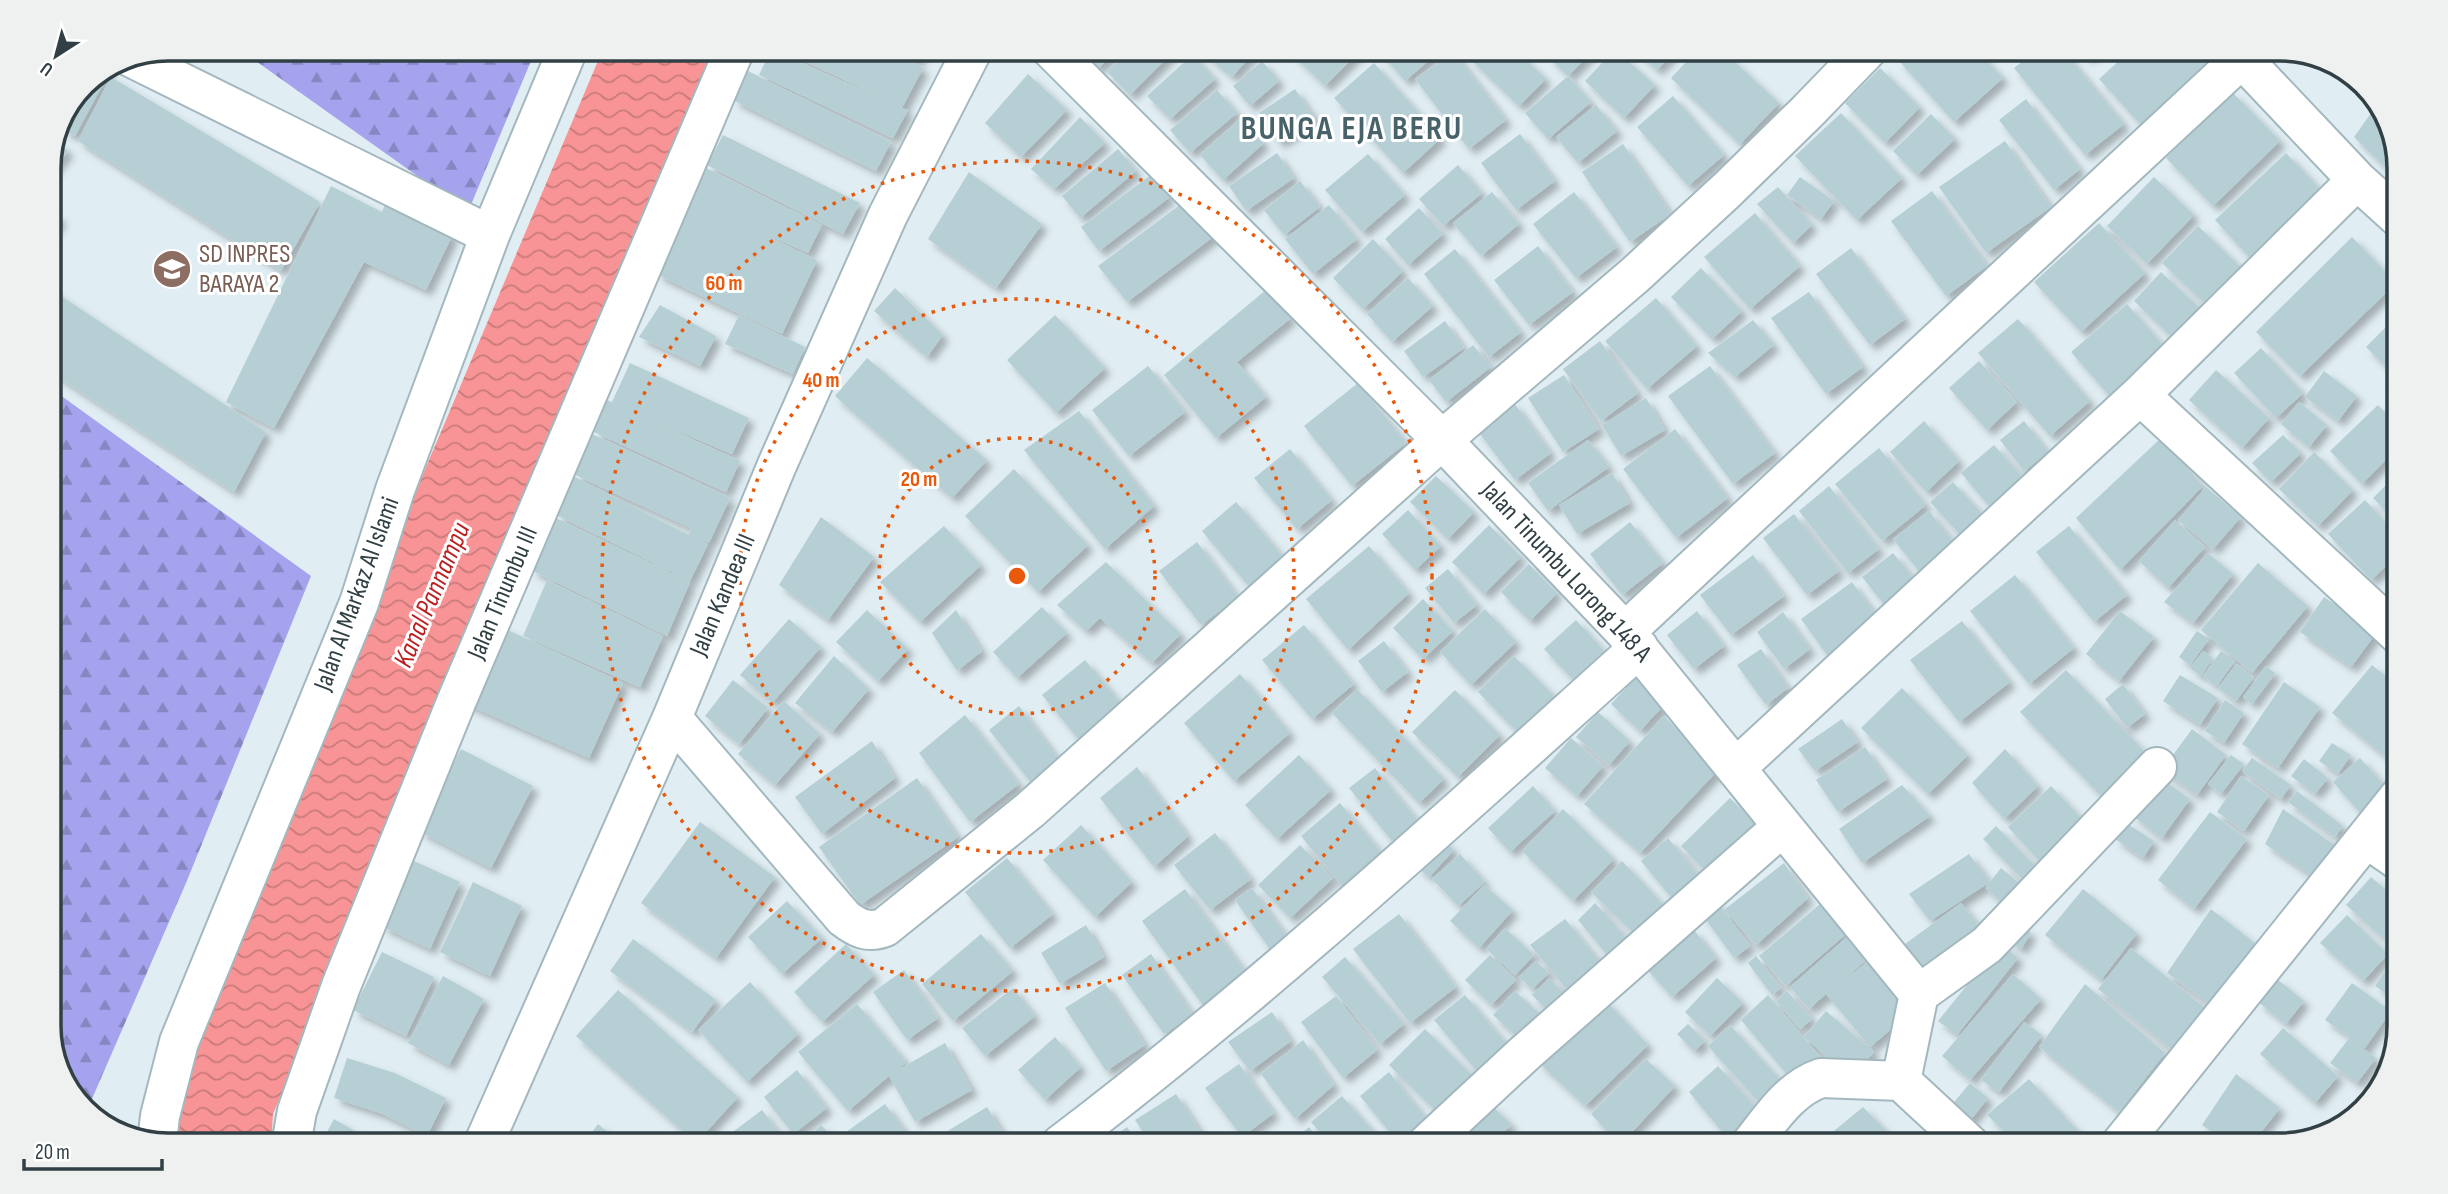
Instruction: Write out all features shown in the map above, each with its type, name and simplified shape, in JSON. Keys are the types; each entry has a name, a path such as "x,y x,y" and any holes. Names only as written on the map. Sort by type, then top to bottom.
{"street":[{"name":"Jalan Al Markaz Al Islami","path":"158,1132 179,1042 359,603 394,489 490,235 563,61"},
{"name":"Jalan Tinumbu III","path":"293,1133 297,1111 341,986 462,688 730,61"},
{"name":"Jalan Kandea III","path":"488,1133 672,718 777,465 882,228 967,61"},
{"name":"Jalan Tinumbu Lorong 148 A","path":"1063,61 1442,440 1632,640 1919,994"},
{"path":"672,718 844,918 860,929 877,930 895,921 1030,810 1442,440 1645,266 1798,121 1856,61"},
{"path":"1075,1133 1218,1021 1374,886 2230,61"},
{"path":"2244,61 2357,180 2387,207"},
{"path":"144,64 490,235"},
{"path":"1737,767 2140,395 2357,180"},
{"path":"2140,395 2387,624"},
{"path":"1901,1081 1919,994 1987,945 2157,766"},
{"path":"2130,1133 2387,811"},
{"path":"1439,1133 1782,827"},
{"path":"2365,838 2387,853"},
{"path":"1760,1133 1792,1094 1821,1078 1901,1081 1957,1133"}],"green space":[{"path":"256,61 531,61 468,212"},
{"path":"61,396 311,576 186,883 92,1100 72,1073 61,1033"}],"water":[{"name":"Kanal Pannampu","path":"598,61 716,61 273,1114 272,1133 169,1133 171,1087 242,902"}],"building":[{"path":"766,61 796,61 893,103 804,61 910,61 923,68 902,108 908,110 893,138 759,75"},
{"path":"1090,61 1106,61 1097,69"},
{"path":"1118,61 1164,61 1130,95 1107,72"},
{"path":"1185,61 1199,61 1215,79 1170,119 1147,96"},
{"path":"1213,61 1246,61 1232,77"},
{"path":"1262,61 1279,81 1250,106 1233,86"},
{"path":"1299,61 1350,61 1325,86"},
{"path":"1388,61 1428,61 1405,81"},
{"path":"1439,61 1461,61 1506,120 1469,149 1415,79"},
{"path":"1472,61 1527,61 1546,79 1519,106"},
{"path":"1553,61 1583,61 1568,76"},
{"path":"1604,61 1628,61 1655,85 1624,118 1585,81"},
{"path":"1647,61 1665,61 1657,70"},
{"path":"1687,61 1734,61 1779,103 1740,144 1671,78"},
{"path":"1899,61 1987,61 2003,78 1954,122"},
{"path":"2023,61 2072,61 2124,124 2085,155 2014,68"},
{"path":"2119,61 2211,61 2141,125 2099,79"},
{"path":"1374,63 1441,138 1403,173 1334,98"},
{"path":"1880,68 1920,107 1885,143 1845,103"},
{"path":"748,71 891,142 876,171 733,100"},
{"path":"1028,74 1067,110 1021,157 985,123"},
{"path":"1568,76 1591,102 1548,139 1525,113"},
{"path":"112,77 320,202 281,271 78,141"},
{"path":"103,84 75,136 67,132 79,109"},
{"path":"1295,89 1315,119 1279,143 1259,113"},
{"path":"1217,90 1237,113 1190,153 1170,130"},
{"path":"2233,93 2280,141 2213,206 2166,158"},
{"path":"1673,96 1724,155 1688,186 1637,127"},
{"path":"2026,99 2080,169 2054,190 1999,120"},
{"path":"1596,105 1617,131 1578,163 1556,137"},
{"path":"1841,113 1902,178 1857,220 1795,156"},
{"path":"2371,113 2385,147 2387,169 2354,137"},
{"path":"1931,114 1955,139 1917,175 1893,151"},
{"path":"1080,117 1105,143 1054,189 1031,169"},
{"path":"1241,118 1264,143 1223,180 1200,155"},
{"path":"1520,134 1555,181 1516,210 1481,163"},
{"path":"723,135 860,203 843,234 707,165"},
{"path":"2005,141 2051,207 1986,253 1939,187"},
{"path":"1623,144 1671,214 1630,242 1582,172"},
{"path":"63,147 68,151 61,160"},
{"path":"1118,149 1136,171 1080,218 1062,196"},
{"path":"1277,153 1294,178 1246,211 1229,186"},
{"path":"2286,153 2323,192 2251,259 2215,220"},
{"path":"1368,154 1405,195 1362,232 1325,190"},
{"path":"1458,165 1482,193 1443,226 1419,199"},
{"path":"706,168 822,225 808,253 734,220 817,260 782,334 656,274"},
{"path":"969,172 1042,224 996,288 928,239"},
{"path":"1152,174 1170,197 1099,251 1081,227"},
{"path":"1800,177 1834,201 1821,219 1787,195"},
{"path":"2154,177 2194,215 2147,264 2107,226"},
{"path":"1300,181 1320,207 1284,235 1264,210"},
{"path":"331,186 382,212 386,202 453,234 426,290 364,262 274,428 226,402"},
{"path":"1778,187 1812,225 1793,243 1757,204"},
{"path":"1932,191 1987,266 1946,296 1891,221"},
{"path":"1492,192 1519,224 1481,256 1453,223"},
{"path":"1574,192 1617,247 1576,278 1533,224"},
{"path":"1185,201 1217,234 1127,302 1098,266"},
{"path":"1329,205 1357,239 1313,274 1285,239"},
{"path":"1419,208 1443,234 1408,265 1385,239"},
{"path":"1755,213 1800,266 1750,309 1704,257"},
{"path":"2099,223 2145,273 2081,332 2034,282"},
{"path":"2198,226 2246,272 2211,309 2162,263"},
{"path":"2352,237 2387,274 2387,292 2300,376 2256,332"},
{"path":"1373,239 1403,271 1363,309 1333,278"},
{"path":"1538,246 1573,292 1529,325 1494,280"},
{"path":"1851,248 1905,319 1870,345 1816,274"},
{"path":"1455,249 1521,332 1489,357 1424,274"},
{"path":"1701,268 1742,311 1712,339 1671,297"},
{"path":"2161,272 2202,310 2174,339 2134,301"},
{"path":"1408,278 1433,306 1392,342 1367,314"},
{"path":"895,288 943,335 927,357 874,311"},
{"path":"1267,289 1291,318 1237,362 1266,397 1216,438 1164,375"},
{"path":"1809,292 1863,367 1826,394 1771,318"},
{"path":"61,296 266,432 234,492 61,379"},
{"path":"1656,298 1697,346 1647,389 1605,341"},
{"path":"2127,304 2169,352 2113,400 2071,352"},
{"path":"660,305 716,336 700,366 639,337"},
{"path":"739,315 805,347 793,374 725,344"},
{"path":"1055,315 1105,368 1056,413 1007,360"},
{"path":"2018,319 2090,401 2050,436 1978,353"},
{"path":"1753,320 1774,345 1735,377 1708,353"},
{"path":"1445,321 1464,348 1423,377 1404,351"},
{"path":"2387,326 2387,368 2366,347"},
{"path":"1600,341 1638,393 1601,421 1563,369"},
{"path":"1473,345 1491,367 1446,402 1429,380"},
{"path":"2261,348 2303,393 2276,418 2234,373"},
{"path":"867,358 987,460 952,498 835,396"},
{"path":"1979,361 2017,402 1987,430 1949,388"},
{"path":"630,363 749,418 732,454 644,417 740,461 726,492 594,432 607,400 612,402"},
{"path":"1148,366 1185,412 1129,456 1092,410"},
{"path":"1710,366 1775,453 1733,484 1668,396"},
{"path":"2216,370 2269,418 2242,448 2189,400"},
{"path":"2324,371 2357,396 2338,421 2305,397"},
{"path":"1564,375 1599,429 1563,452 1528,398"},
{"path":"1358,383 1406,443 1352,486 1304,426"},
{"path":"1646,398 1665,430 1621,456 1602,425"},
{"path":"2299,402 2327,425 2309,447 2281,424"},
{"path":"1514,403 1551,453 1515,480 1477,430"},
{"path":"2378,405 2387,414 2387,459 2362,484 2330,451"},
{"path":"1079,411 1154,506 1105,549 1024,450"},
{"path":"1924,421 1959,461 1926,492 1890,452"},
{"path":"2024,421 2048,452 2024,471 2000,440"},
{"path":"1675,429 1728,498 1676,538 1623,469"},
{"path":"592,434 730,498 709,543 694,536 708,544 690,581 556,515 573,476 689,535 691,528 575,475"},
{"path":"2283,435 2301,453 2271,482 2252,463"},
{"path":"2161,438 2203,486 2120,570 2076,518"},
{"path":"1588,440 1609,467 1548,511 1528,483"},
{"path":"1994,445 2022,477 1989,506 1961,473"},
{"path":"1879,448 1926,505 1882,541 1835,484"},
{"path":"1290,449 1332,500 1297,529 1254,478"},
{"path":"2314,452 2353,490 2318,526 2279,489"},
{"path":"1014,469 1088,545 1038,592 965,516"},
{"path":"1612,473 1630,503 1577,534 1559,505"},
{"path":"1436,476 1474,512 1448,539 1410,502"},
{"path":"1953,482 1984,516 1961,536 1930,502"},
{"path":"2387,484 2387,512 2373,498"},
{"path":"1829,486 1879,549 1848,573 1799,511"},
{"path":"2206,487 2241,517 2213,549 2178,520"},
{"path":"2365,500 2387,524 2387,565 2371,580 2328,534"},
{"path":"1236,502 1286,560 1251,589 1202,531"},
{"path":"1408,510 1441,546 1415,570 1382,534"},
{"path":"1929,511 1957,547 1922,575 1893,539"},
{"path":"1794,514 1839,571 1807,595 1763,538"},
{"path":"821,517 874,557 828,620 779,585"},
{"path":"556,518 690,582 667,636 531,570"},
{"path":"2175,520 2205,547 2168,588 2139,561"},
{"path":"1630,522 1663,563 1622,595 1590,554"},
{"path":"1489,525 1521,557 1484,594 1452,562"},
{"path":"944,526 981,565 920,622 880,582"},
{"path":"2069,526 2127,595 2094,622 2036,552"},
{"path":"1197,542 1238,597 1201,625 1159,571"},
{"path":"1369,546 1409,593 1348,650 1306,599"},
{"path":"1893,553 1922,589 1891,613 1862,577"},
{"path":"2208,553 2233,574 2193,623 2164,602"},
{"path":"1753,555 1784,596 1731,635 1700,595"},
{"path":"1106,562 1181,634 1152,663 1100,618 1086,631 1057,605"},
{"path":"2258,563 2308,606 2252,673 2201,630"},
{"path":"1529,564 1557,593 1530,621 1501,592"},
{"path":"1448,569 1477,605 1454,623 1425,588"},
{"path":"2015,575 2074,648 2029,684 1970,611"},
{"path":"547,580 663,636 640,687 523,636"},
{"path":"1852,582 1884,626 1832,662 1801,619"},
{"path":"2324,597 2377,632 2351,667 2300,632"},
{"path":"1423,599 1453,631 1423,659 1393,628"},
{"path":"1042,607 1067,633 1017,678 993,652"},
{"path":"1485,609 1516,642 1471,685 1440,652"},
{"path":"867,610 908,649 878,681 836,642"},
{"path":"956,610 982,651 957,671 932,633"},
{"path":"1697,611 1724,646 1694,669 1667,635"},
{"path":"2120,611 2154,637 2119,681 2086,654"},
{"path":"1783,612 1810,649 1784,669 1757,632"},
{"path":"789,619 821,647 772,703 740,675"},
{"path":"1576,620 1607,654 1575,682 1544,649"},
{"path":"1962,621 2010,682 1959,722 1910,660"},
{"path":"1304,625 1354,684 1312,719 1262,660"},
{"path":"499,626 623,683 589,758 464,703"},
{"path":"2197,631 2209,639 2190,665 2179,657"},
{"path":"1384,641 1408,672 1382,692 1358,661"},
{"path":"1761,649 1788,688 1766,705 1737,665"},
{"path":"2203,651 2213,658 2201,676 2190,668"},
{"path":"2221,651 2235,661 2217,686 2203,676"},
{"path":"834,656 869,689 832,732 795,703"},
{"path":"1514,656 1554,696 1517,732 1478,692"},
{"path":"1085,660 1122,705 1080,741 1042,695"},
{"path":"2236,664 2254,677 2236,701 2218,688"},
{"path":"2372,665 2387,677 2387,758 2332,713"},
{"path":"2266,666 2275,673 2252,704 2243,697"},
{"path":"2066,670 2147,754 2102,797 2020,712"},
{"path":"1240,674 1290,733 1234,781 1184,723"},
{"path":"2180,675 2218,698 2200,725 2163,701"},
{"path":"1635,678 1664,705 1640,731 1611,704"},
{"path":"733,680 768,708 739,744 705,716"},
{"path":"2284,682 2320,707 2278,768 2242,744"},
{"path":"2123,684 2145,714 2127,728 2105,699"},
{"path":"1902,688 1968,755 1928,794 1861,728"},
{"path":"1357,689 1444,779 1419,803 1332,713"},
{"path":"1455,690 1500,735 1458,777 1412,732"},
{"path":"2225,700 2244,713 2224,743 2205,731"},
{"path":"784,701 820,734 775,785 738,754"},
{"path":"1019,706 1060,761 1033,785 989,730"},
{"path":"1598,712 1630,741 1609,765 1576,737"},
{"path":"965,715 1019,784 970,822 919,753"},
{"path":"1664,716 1718,770 1640,853 1584,804"},
{"path":"1842,719 1858,742 1815,771 1798,749"},
{"path":"2192,729 2226,755 2197,795 2162,770"},
{"path":"1571,738 1603,766 1577,796 1545,768"},
{"path":"872,741 895,778 822,834 795,797"},
{"path":"2332,743 2351,755 2338,774 2319,761"},
{"path":"1865,747 1887,779 1838,812 1816,780"},
{"path":"461,749 533,786 491,868 419,831"},
{"path":"2005,749 2038,786 2004,819 1972,783"},
{"path":"1299,755 1331,790 1277,839 1245,805"},
{"path":"2231,755 2244,764 2221,794 2208,784"},
{"path":"2252,758 2291,785 2281,799 2242,771"},
{"path":"2360,758 2387,789 2387,793 2362,815 2333,782"},
{"path":"2304,759 2328,778 2315,794 2291,776"},
{"path":"1137,767 1188,836 1154,867 1100,798"},
{"path":"1375,768 1418,821 1392,841 1349,788"},
{"path":"2241,776 2269,795 2244,831 2217,812"},
{"path":"2159,777 2190,799 2162,838 2132,815"},
{"path":"917,778 958,837 860,905 819,847"},
{"path":"1902,785 1930,816 1862,863 1839,829"},
{"path":"1533,786 1555,811 1510,852 1488,828"},
{"path":"2051,786 2085,822 2041,863 2008,827"},
{"path":"2297,791 2343,826 2335,837 2288,802"},
{"path":"1730,798 1763,831 1713,879 1681,846"},
{"path":"1340,803 1385,857 1345,890 1301,836"},
{"path":"1563,809 1614,859 1573,901 1522,851"},
{"path":"2283,809 2339,848 2315,878 2265,844"},
{"path":"2210,812 2247,839 2194,909 2158,880"},
{"path":"700,822 775,877 716,958 641,903"},
{"path":"2126,823 2154,841 2143,858 2115,839"},
{"path":"1081,825 1132,882 1095,917 1043,860"},
{"path":"1996,826 2038,869 2025,882 1983,839"},
{"path":"1215,833 1251,879 1210,910 1174,865"},
{"path":"1441,838 1454,850 1429,877 1416,866"},
{"path":"1668,838 1701,879 1675,902 1641,861"},
{"path":"1300,845 1333,878 1290,918 1258,885"},
{"path":"1460,854 1485,882 1458,906 1432,879"},
{"path":"1969,854 1990,882 1930,921 1909,894"},
{"path":"1007,858 1053,914 1010,948 965,892"},
{"path":"412,860 460,882 430,949 381,926"},
{"path":"1622,861 1666,907 1638,937 1591,892"},
{"path":"1784,863 1808,898 1756,945 1724,910"},
{"path":"2001,868 2023,886 2007,907 1985,888"},
{"path":"2371,877 2387,891 2387,941 2346,905"},
{"path":"473,882 522,906 490,976 440,952"},
{"path":"1484,885 1513,910 1479,948 1450,921"},
{"path":"1252,888 1293,946 1276,958 1235,900"},
{"path":"1185,889 1248,976 1205,1008 1142,921"},
{"path":"2083,889 2137,933 2101,980 2045,935"},
{"path":"787,901 822,938 782,974 748,937"},
{"path":"1717,901 1750,946 1734,958 1701,913"},
{"path":"1595,903 1632,944 1613,962 1578,920"},
{"path":"1961,903 1984,933 1928,974 1905,944"},
{"path":"1820,904 1846,934 1786,986 1759,956"},
{"path":"2211,909 2260,947 2216,1008 2167,973"},
{"path":"1399,914 1456,987 1410,1023 1353,949"},
{"path":"2347,915 2387,955 2363,981 2320,943"},
{"path":"1565,919 1602,964 1569,992 1530,945"},
{"path":"1086,925 1104,957 1060,984 1041,953"},
{"path":"2019,925 2031,933 2021,949 2009,941"},
{"path":"1505,928 1534,955 1515,975 1486,949"},
{"path":"1694,930 1716,958 1672,997 1645,967"},
{"path":"981,934 1013,971 953,1021 922,984"},
{"path":"1846,938 1866,960 1833,990 1867,962 1912,1011 1870,1047 1826,994 1809,1009 1790,987"},
{"path":"633,939 716,1000 692,1032 610,971"},
{"path":"2001,943 2018,958 1957,1035 1938,1021"},
{"path":"846,944 874,975 822,1022 794,992"},
{"path":"2131,948 2206,1009 2172,1050 2098,989"},
{"path":"382,952 434,977 406,1036 353,1010"},
{"path":"1151,954 1193,1015 1164,1034 1122,975"},
{"path":"1490,955 1516,980 1491,1005 1465,980"},
{"path":"1756,956 1781,988 1772,995 1748,963"},
{"path":"1345,957 1404,1024 1380,1044 1322,977"},
{"path":"1536,961 1549,973 1532,989 1519,977"},
{"path":"2387,968 2387,994 2375,986"},
{"path":"904,970 938,1018 907,1040 873,992"},
{"path":"2013,974 2041,999 1970,1080 1942,1056"},
{"path":"443,976 484,999 449,1065 408,1043"},
{"path":"1549,978 1566,995 1549,1012 1532,995"},
{"path":"1717,978 1743,1003 1710,1036 1685,1012"},
{"path":"2277,979 2304,1001 2286,1024 2258,1002"},
{"path":"750,982 798,1034 747,1082 698,1030"},
{"path":"1105,983 1145,1045 1106,1071 1065,1008"},
{"path":"2352,983 2387,1008 2387,1017 2365,1048 2353,1041 2376,1058 2357,1083 2330,1063 2350,1037 2325,1020"},
{"path":"2085,984 2165,1053 2119,1112 2039,1047"},
{"path":"1013,988 1035,1016 985,1056 962,1028"},
{"path":"618,990 738,1097 705,1133 685,1133 576,1036"},
{"path":"1515,991 1541,1015 1518,1038 1493,1015"},
{"path":"1787,991 1812,1019 1800,1029 1776,1001"},
{"path":"1465,995 1510,1048 1480,1075 1434,1020"},
{"path":"1768,995 1822,1059 1796,1085 1741,1020"},
{"path":"1336,996 1377,1050 1343,1078 1301,1022"},
{"path":"1604,999 1648,1045 1585,1106 1537,1061"},
{"path":"857,1004 906,1062 896,1071 945,1043 972,1090 915,1122 889,1076 848,1111 798,1052"},
{"path":"1826,1011 1874,1052 1851,1077 1804,1037"},
{"path":"1272,1012 1291,1041 1250,1071 1228,1042"},
{"path":"2024,1022 2042,1035 1999,1092 1981,1080"},
{"path":"1688,1024 1705,1041 1694,1051 1677,1034"},
{"path":"1730,1025 1789,1089 1764,1108 1708,1046"},
{"path":"2283,1028 2338,1076 2315,1103 2260,1054"},
{"path":"1425,1029 1475,1078 1439,1114 1389,1065"},
{"path":"1055,1037 1081,1067 1045,1100 1018,1070"},
{"path":"1303,1040 1334,1085 1295,1119 1261,1074"},
{"path":"347,1058 395,1073 446,1098 428,1133 421,1133 383,1114 334,1098"},
{"path":"1646,1059 1675,1086 1631,1133 1609,1133 1591,1114"},
{"path":"1239,1064 1274,1113 1247,1133 1239,1133 1205,1088"},
{"path":"1718,1066 1765,1118 1747,1133 1723,1133 1689,1092"},
{"path":"797,1070 827,1108 792,1133 764,1097"},
{"path":"1389,1072 1433,1127 1425,1133 1390,1133 1360,1096"},
{"path":"2236,1074 2280,1108 2260,1133 2213,1133 2202,1125"},
{"path":"2029,1079 2080,1133 2006,1133 1987,1115"},
{"path":"1970,1083 1988,1098 1969,1122 1950,1107"},
{"path":"1176,1094 1201,1133 1143,1133 1135,1120"},
{"path":"1342,1096 1374,1133 1320,1133 1311,1122"},
{"path":"885,1104 906,1133 847,1133"},
{"path":"1490,1104 1512,1125 1502,1133 1454,1133"},
{"path":"987,1107 1003,1133 944,1133"},
{"path":"1863,1107 1888,1133 1832,1133"},
{"path":"762,1110 779,1133 735,1133 734,1131"},
{"path":"334,1119 358,1133 326,1133"},
{"path":"598,1124 609,1133 592,1133"},
{"path":"821,1125 829,1133 813,1133"},
{"path":"1127,1127 1131,1133 1119,1133"},
{"path":"1309,1127 1314,1133 1301,1133"}],"place":[{"name":"SD INPRES BARAYA 2","path":"172,269"}],"district":[{"name":"BUNGA EJA BERU","path":"1352,129"}]}
